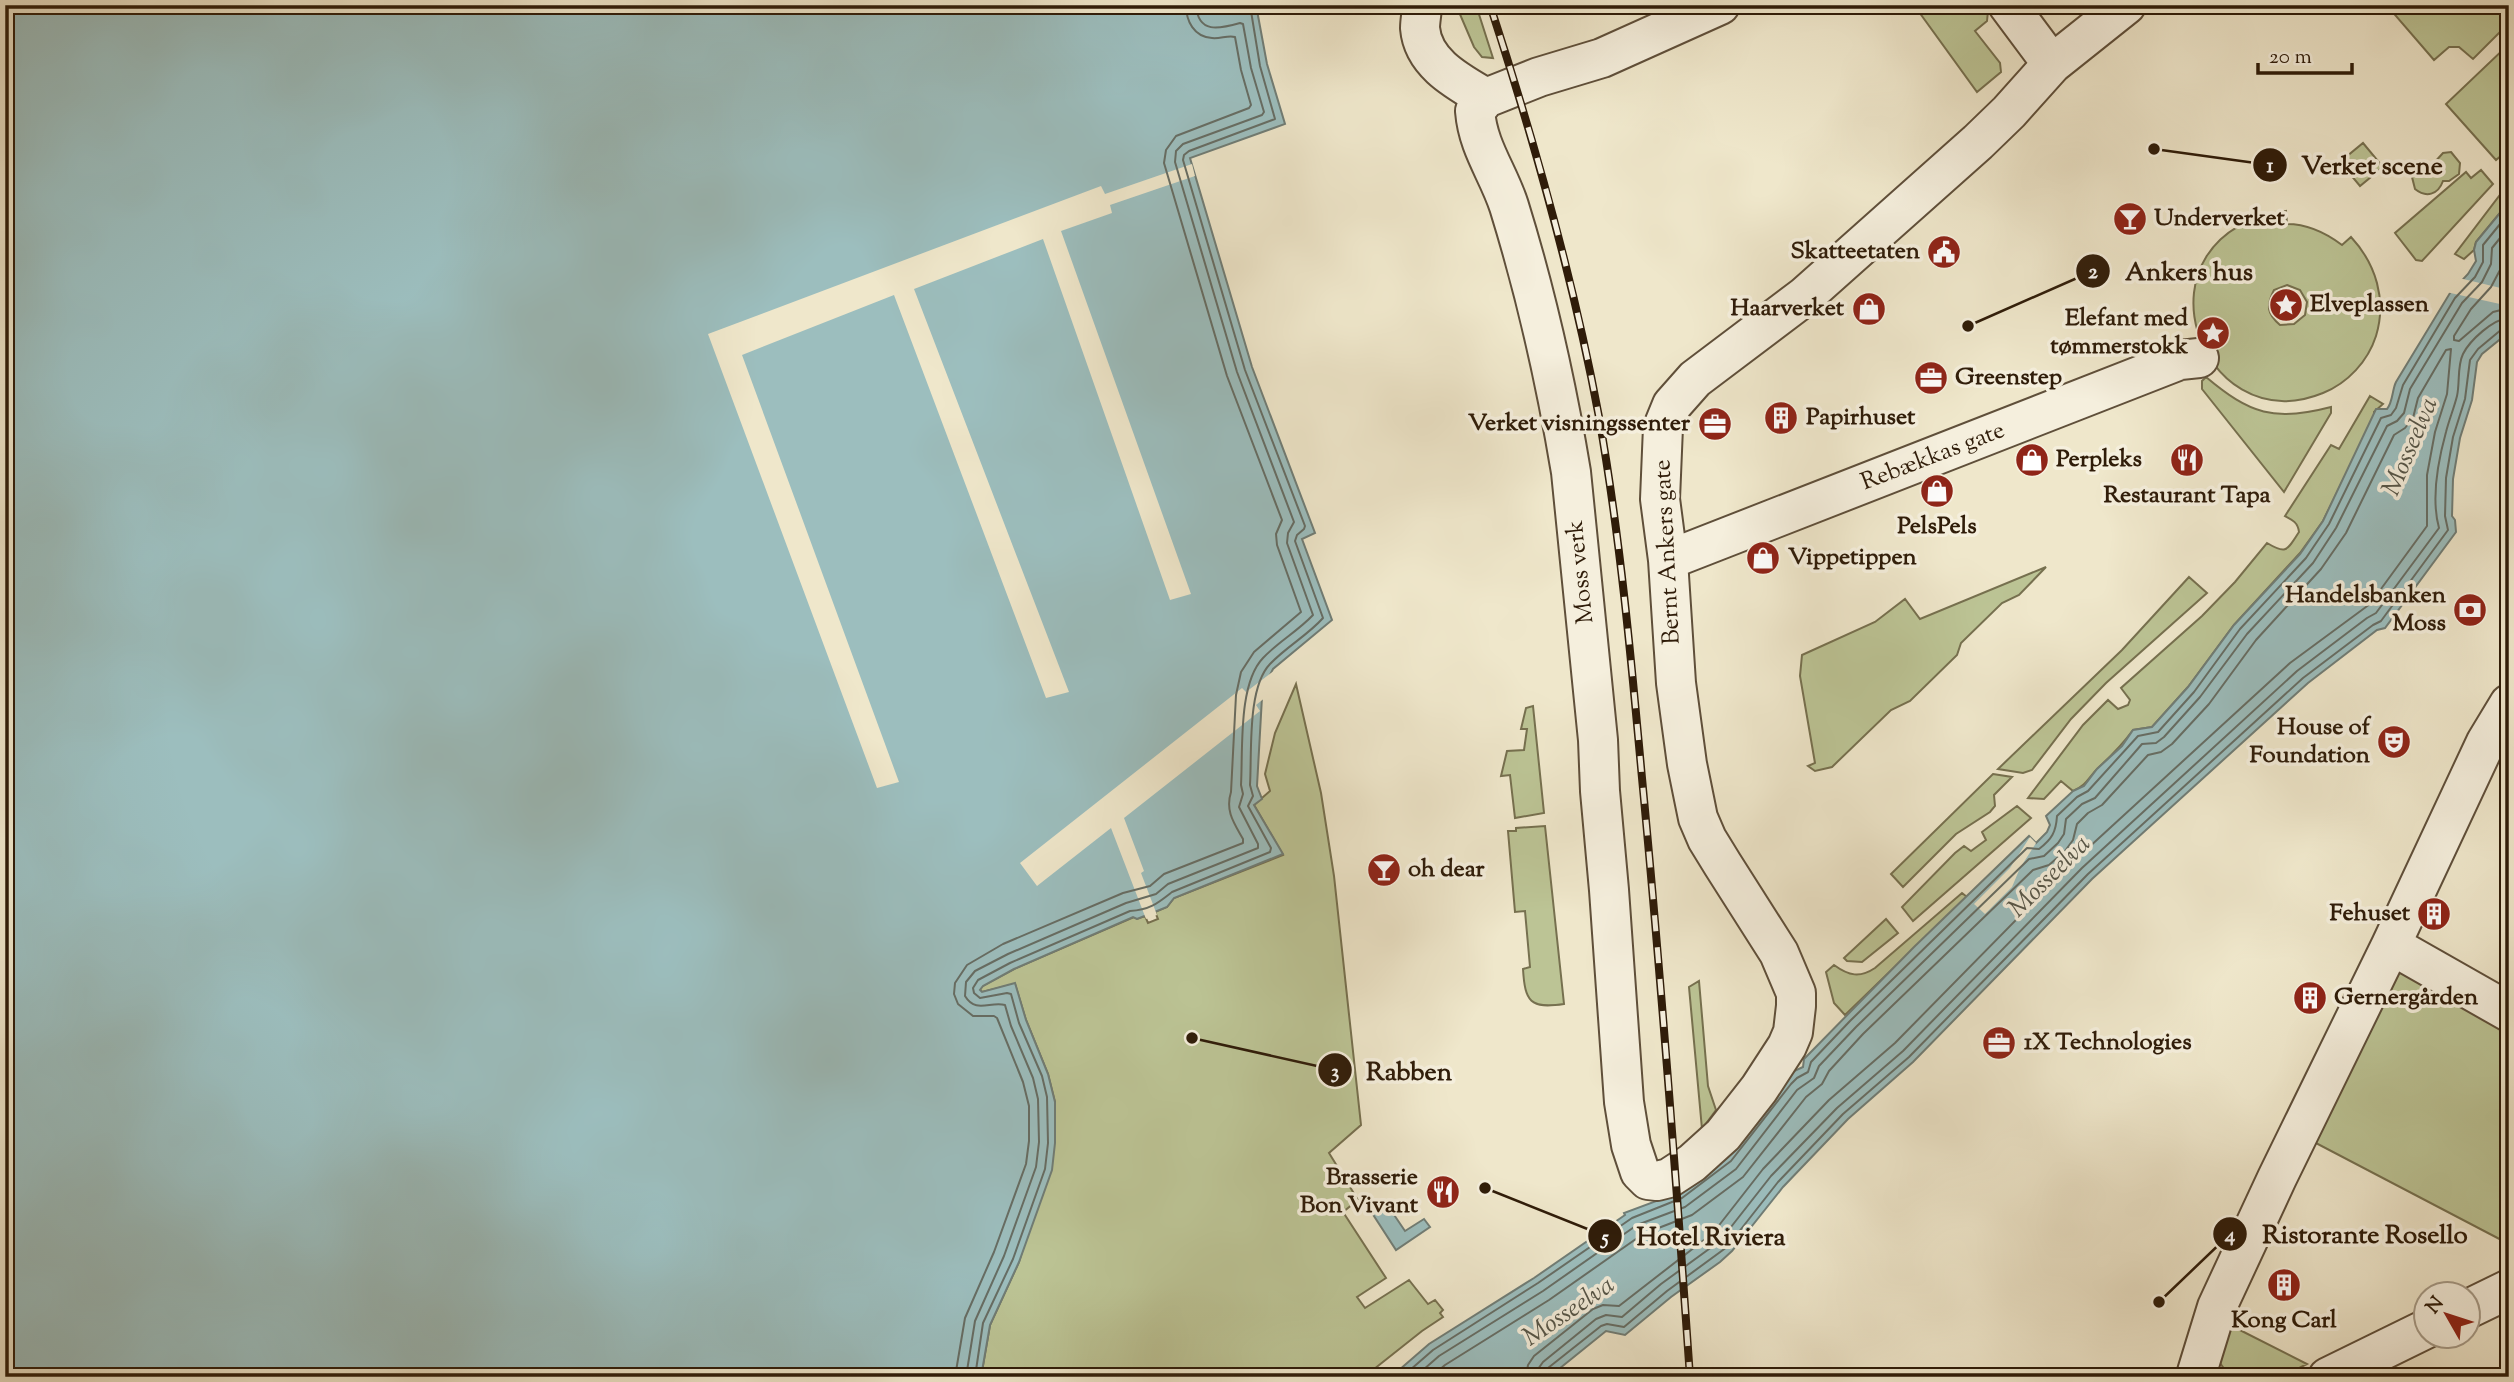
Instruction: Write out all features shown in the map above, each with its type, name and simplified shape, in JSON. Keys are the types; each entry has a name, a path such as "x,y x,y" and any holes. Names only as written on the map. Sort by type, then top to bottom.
{"street":[{"path":"1422,5 1420,29 1432,59 1454,79 1486,98 1539,77 1602,58 1720,5"},
{"path":"2008,5 2052,64"},
{"name":"Bernt Ankers gate","path":"1790,1039 1796,993 1789,975 1779,953 1707,839 1698,818 1687,764 1676,683 1668,560 1660,499 1663,427 1672,405 1695,379 1805,296 1978,142 2052,64 2126,5"},
{"name":"Moss verk","path":"1486,98 1475,111 1477,132 1508,202 1528,271 1542,324 1572,472 1598,740 1624,1102 1631,1145 1640,1172 1648,1180 1657,1181 1669,1178 1692,1163 1723,1135 1759,1088 1790,1039"},
{"name":"Rebækkas gate","path":"1668,560 2180,360 2199,358"},
{"path":"2198,1374 2217,1307 2277,1178 2392,945 2486,742 2509,705"},
{"path":"2392,945 2509,1012"},
{"path":"2482,1302 2509,1289"},
{"path":"2328,1377 2412,1336"}],"green space":[{"path":"1456,5 1476,5 1493,58 1482,57 1474,47"},
{"path":"1914,5 1983,5 1988,11 1987,21 1975,31 2000,63 2001,72 1977,92"},
{"path":"2389,5 2509,5 2507,25 2473,59 2459,47 2449,47 2434,60"},
{"path":"2509,44 2509,149 2496,160 2446,104"},
{"path":"2363,143 2383,167 2360,186 2340,162"},
{"path":"2451,152 2460,163 2459,174 2449,181 2443,181 2431,194 2423,194 2415,189 2412,177 2418,169 2426,164 2433,164 2443,153"},
{"path":"2481,170 2493,184 2422,261 2416,260 2395,233 2466,172 2471,178"},
{"path":"2509,183 2509,202 2476,242 2474,250 2464,259 2455,254"},
{"path":"2286,211 2287,224 2316,230 2342,245 2351,237 2367,259 2380,296 2376,336 2368,354 2356,370 2332,389 2279,401 2242,389 2214,364 2197,330 2194,293 2206,257 2236,228","holes":["2287,285 2300,290 2307,302 2305,315 2294,324 2280,325 2269,309 2274,290"]},
{"path":"2206,377 2236,399 2264,412 2294,414 2331,407 2331,413 2284,492 2202,389 2202,381"},
{"path":"2370,396 2383,404 2374,412 2374,417 2323,521 2300,553 2234,625 2188,687 2152,727 2133,730 2081,786 2073,791 2061,781 2044,799 2028,798 2083,725 2108,700 2118,709 2128,705 2130,700 2121,688 2202,616 2267,543 2283,550 2289,547 2299,532 2295,522 2285,516 2331,445 2339,449"},
{"path":"2046,567 2019,595 2002,603 1961,643 1957,655 1910,701 1891,710 1832,767 1815,771 1808,766 1815,763 1800,676 1802,655 1875,622 1905,599 1920,619"},
{"path":"2189,577 2207,593 2106,683 2071,719 2032,770 2023,773 1998,769 2122,650"},
{"path":"1296,684 1321,793 1334,876 1361,1125 1329,1153 1358,1200 1343,1212 1386,1278 1357,1297 1365,1308 1409,1280 1428,1304 1435,1300 1443,1310 1440,1313 1443,1317 1364,1377 981,1377 990,1325 1019,1262 1026,1239 1055,1102 1048,1074 1015,984 982,992 980,990 982,986 1014,969 1134,917 1137,919 1145,916 1148,923 1158,919 1155,912 1167,907 1174,898 1283,855 1254,805 1270,791 1265,774 1275,733"},
{"path":"1533,706 1544,813 1515,818 1510,775 1501,776 1507,751 1524,750 1527,729 1521,729 1526,708"},
{"path":"1993,774 2012,777 1994,795 1995,806 1956,834 1903,887 1891,874"},
{"path":"2017,806 2031,818 1913,921 1902,907 1955,853 1964,846 1971,851 1986,840 1982,832"},
{"path":"1545,826 1564,1004 1553,1005 1537,1004 1525,989 1523,969 1530,967 1525,911 1515,912 1508,831"},
{"path":"1962,893 1967,897 1845,1015 1834,1003 1826,972 1834,965 1854,974 1870,971"},
{"path":"1886,919 1898,933 1862,962 1847,961 1844,958"},
{"path":"2404,955 2509,1019 2509,1244 2312,1141"},
{"path":"1699,981 1708,1086 1716,1110 1702,1129 1689,987"},
{"path":"2224,1322 2307,1364 2282,1377 2230,1377 2220,1363"}],"water":[{"path":"5,5 1211,5 1213,12 1256,5 1267,64 1285,124 1190,158 1252,367 1315,533 1302,539 1332,620 1273,669 1262,697 1257,786 1262,799 1254,805 1283,854 1174,898 1167,907 1137,919 1133,917 1014,969 980,990 982,992 1015,983 1026,1020 1048,1074 1055,1102 1052,1170 1019,1262 990,1325 981,1377 5,1377"},
{"name":"Mosseelva","path":"2509,202 2509,332 2482,354 2477,362 2472,400 2460,438 2453,479 2452,516 2456,532 2385,628 2377,630 2308,683 2092,879 1913,1062 1848,1119 1783,1187 1732,1251 1625,1335 1606,1331 1549,1377 1391,1377 1429,1344 1534,1278 1625,1215 1624,1213 1678,1193 1792,1072 1803,1067 1804,1059 1914,947 2029,836 2036,843 2047,832 2050,825 2046,816 2073,791 2084,786 2097,769 2122,746 2133,730 2152,727 2188,687 2234,625 2300,554 2323,521 2376,409 2387,409 2389,406 2396,382 2450,293 2476,261 2476,242"},
{"path":"1386,1203 1405,1231 1424,1219 1430,1227 1396,1250 1372,1213"}],"pier":[{"path":"1192,164 1195,176 1110,205 1112,213 1061,231 1191,594 1170,600 1043,239 914,289 1069,692 1046,698 894,295 742,355 899,782 877,788 708,334 1101,186 1105,194"},
{"path":"2459,278 2509,290 2509,306 2446,292"},
{"path":"1283,664 1269,683 1266,697 1256,705 1260,711 1124,818 1157,915 1146,919 1111,828 1037,886 1020,863 1242,688 1246,692"},
{"path":"2030,837 2036,843 2012,887 1985,914 1974,904 2010,868"}],"railway":[{"path":"1490,5 1565,261 1589,365 1613,507 1649,853 1690,1377"}],"place":[{"name":"Verket scene","path":"2154,149"},
{"name":"Underverket","path":"2130,219"},
{"name":"Skatteetaten","path":"1944,252"},
{"name":"Elveplassen","path":"2286,305"},
{"name":"Haarverket","path":"1869,309"},
{"name":"Ankers hus","path":"1968,326"},
{"name":"Elefant med tømmerstokk","path":"2213,333"},
{"name":"Greenstep","path":"1931,378"},
{"name":"Papirhuset","path":"1781,418"},
{"name":"Verket visningssenter","path":"1715,424"},
{"name":"Perpleks","path":"2032,460"},
{"name":"Restaurant Tapa","path":"2187,460"},
{"name":"PelsPels","path":"1937,491"},
{"name":"Vippetippen","path":"1763,558"},
{"name":"Handelsbanken Moss","path":"2470,610"},
{"name":"House of Foundation","path":"2394,742"},
{"name":"oh dear","path":"1384,870"},
{"name":"Fehuset","path":"2434,914"},
{"name":"Gernergården","path":"2310,998"},
{"name":"Rabben","path":"1192,1038"},
{"name":"1X Technologies","path":"1999,1043"},
{"name":"Hotel Riviera","path":"1485,1188"},
{"name":"Brasserie Bon Vivant","path":"1443,1192"},
{"name":"Kong Carl","path":"2284,1285"},
{"name":"Ristorante Rosello","path":"2159,1302"}]}
